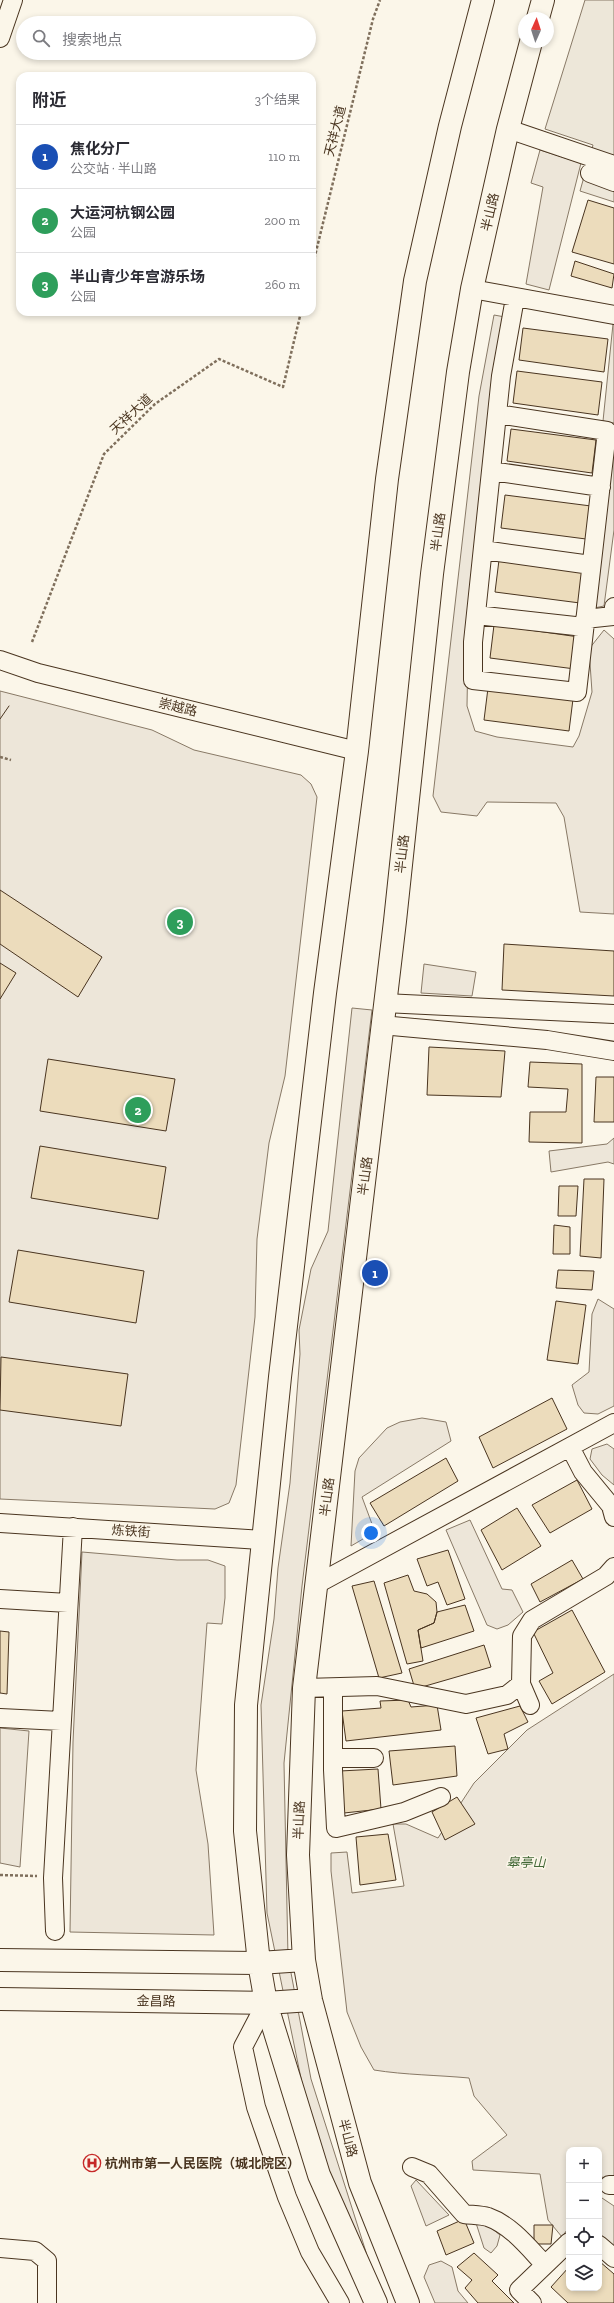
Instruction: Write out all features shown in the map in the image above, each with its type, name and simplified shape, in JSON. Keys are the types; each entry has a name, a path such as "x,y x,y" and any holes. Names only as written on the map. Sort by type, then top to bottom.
{"main road":[{"path":"376,2303 319,2175 266,2003 259,1963 245,1831 246,1713 262,1540 324,1001 357,751 387,479 415,281 450,126 483,0"},
{"path":"539,12 542,0"},
{"name":"半山路","path":"408,2303 360,2183 311,2000 304,1960 298,1855 304,1688 384,1003 432,574 458,372 472,289 508,129 529,48"},
{"path":"0,1960 259,1963 304,1960"},
{"name":"金昌路","path":"0,1999 266,2003 311,2000"}],"street":[{"path":"0,38 13,0"},
{"path":"508,129 614,165"},
{"path":"590,173 614,182"},
{"path":"472,289 614,315"},
{"path":"497,414 607,431 576,692 473,680 476,615 483,550 491,471 497,414 501,376 515,298"},
{"path":"491,471 601,487"},
{"path":"483,550 591,566"},
{"path":"476,615 584,623 613,616 614,607"},
{"name":"崇越路","path":"0,660 38,673 357,751"},
{"path":"384,1003 614,1014"},
{"path":"381,1025 539,1039 614,1051"},
{"path":"317,1584 614,1423"},
{"path":"570,1447 583,1472 611,1506 614,1517"},
{"name":"炼铁街","path":"0,1523 262,1540"},
{"path":"55,1930 53,1878 73,1527"},
{"path":"530,1705 521,1684 522,1636 532,1620 606,1576 614,1567"},
{"path":"0,1599 68,1603"},
{"path":"304,1688 333,1689 378,1686 466,1704 506,1695 521,1684"},
{"path":"333,1689 333,1758 336,1828 404,1812 441,1796"},
{"path":"0,1718 61,1721"},
{"path":"333,1758 374,1758"},
{"path":"266,2003 243,2047 256,2107 288,2197 310,2252 340,2303"},
{"path":"412,2167 429,2174 464,2214 487,2217 496,2221 518,2237 545,2265"},
{"path":"532,2303 519,2290 566,2245"},
{"path":"0,2248 35,2250 47,2261 47,2303"},
{"path":"602,2248 614,2258"}],"path":[{"name":"天祥大道","path":"316,252 373,19 380,0"},
{"name":"天祥大道","path":"32,642 104,454 155,404 219,359 283,387 300,316"},
{"path":"0,757 12,760"},
{"path":"0,1875 53,1878"}],"green space":[{"path":"540,150 581,163 549,290 526,284 543,187 531,183"},
{"path":"494,315 505,317 468,648 467,706 475,731 497,737 573,747 579,736 592,692 589,649 604,630 614,639 614,914 580,912 564,817 556,803 487,802 477,816 441,812 433,796 479,396"},
{"path":"614,324 614,423 603,421"},
{"path":"614,437 614,530 604,606 594,608"},
{"path":"0,691 152,730 194,750 301,775 311,784 317,797 285,1076 269,1143 257,1239 255,1317 236,1485 229,1503 215,1509 0,1499"},
{"path":"424,964 476,972 472,996 421,993"},
{"path":"352,1008 372,1010 302,1586 284,1763 288,1957 311,2079 366,2252 366,2265 310,2122 267,1913 261,1705 274,1619 278,1568 290,1483 300,1354 299,1330 311,1269 328,1231"},
{"path":"614,1138 614,1164 608,1162 551,1172 549,1151 607,1144"},
{"path":"598,1299 614,1309 614,1406 598,1414 584,1413 578,1405 572,1385 589,1372 592,1314"},
{"path":"422,1418 446,1422 451,1441 362,1497 375,1532 351,1546 355,1471 359,1458 387,1428 400,1422"},
{"path":"607,1444 614,1449 614,1485 602,1475 590,1459 592,1449"},
{"path":"470,1520 502,1589 512,1590 523,1612 508,1625 497,1629 487,1625 446,1530"},
{"path":"82,1552 177,1560 208,1560 225,1566 225,1598 222,1624 207,1623 196,1770 208,1844 214,1935 70,1932 73,1742"},
{"name":"皋亭山","path":"614,1674 614,2178 602,2177 602,2147 566,2147 566,2231 562,2237 548,2220 540,2174 473,2170 472,2161 507,2135 474,2096 469,2078 374,2070 361,2047 347,2012 331,1871 331,1853 347,1852 352,1893 404,1886 393,1824 406,1824 438,1838 474,1783 527,1730"},
{"path":"0,1728 29,1731 20,1867 0,1863"},
{"path":"416,2180 449,2215 426,2226 411,2186"},
{"path":"602,2198 614,2206 614,2246 612,2248 602,2241"},
{"path":"476,2223 486,2224 500,2235 497,2246 491,2253 484,2248"},
{"path":"441,2261 452,2267 458,2291 468,2303 435,2303 424,2277 429,2265"}],"shaded area":[{"path":"585,0 614,0 614,202 580,191 593,145 545,129"}],"building":[{"path":"588,200 614,208 614,264 572,252"},
{"path":"575,261 614,274 612,288 571,276"},
{"path":"523,328 608,339 604,372 519,360"},
{"path":"517,371 602,382 598,415 513,403"},
{"path":"511,429 596,440 592,473 507,461"},
{"path":"505,495 591,506 586,539 501,528"},
{"path":"499,560 584,571 580,603 495,592"},
{"path":"494,625 579,637 575,669 490,658"},
{"path":"488,688 573,699 569,731 484,720"},
{"path":"0,890 102,957 78,997 0,944"},
{"path":"504,944 614,951 614,996 502,990"},
{"path":"0,963 16,973 0,999"},
{"path":"429,1047 505,1051 501,1097 427,1095"},
{"path":"48,1059 175,1079 166,1131 40,1111"},
{"path":"530,1062 582,1064 582,1143 529,1142 530,1112 566,1112 568,1089 528,1087"},
{"path":"596,1077 614,1077 614,1122 594,1122"},
{"path":"40,1146 166,1167 158,1219 31,1198"},
{"path":"584,1179 604,1179 601,1258 580,1256"},
{"path":"559,1186 578,1186 576,1216 558,1216"},
{"path":"554,1225 570,1227 570,1254 553,1254"},
{"path":"18,1250 144,1271 136,1323 9,1302"},
{"path":"558,1270 594,1271 592,1290 556,1288"},
{"path":"556,1301 586,1305 578,1364 547,1360"},
{"path":"1,1357 128,1374 121,1426 0,1410"},
{"path":"552,1398 567,1429 493,1468 479,1437"},
{"path":"446,1458 458,1481 384,1526 370,1503"},
{"path":"577,1480 592,1509 550,1533 532,1505"},
{"path":"517,1508 541,1546 502,1570 481,1530"},
{"path":"448,1550 465,1599 447,1605 438,1582 427,1586 417,1559"},
{"path":"572,1560 583,1579 540,1602 531,1584"},
{"path":"408,1575 414,1591 427,1594 436,1602 437,1612 434,1623 418,1630 423,1661 407,1664 384,1583"},
{"path":"374,1581 402,1673 379,1678 352,1586"},
{"path":"465,1605 474,1631 421,1648 418,1630 434,1623 437,1612"},
{"path":"572,1610 605,1672 552,1704 539,1681 553,1673 533,1632"},
{"path":"0,1631 9,1632 7,1694 0,1693"},
{"path":"484,1645 491,1667 415,1689 409,1669"},
{"path":"408,1700 411,1707 437,1705 441,1730 346,1741 342,1711 381,1708 380,1701"},
{"path":"520,1706 528,1722 504,1734 508,1749 488,1754 476,1718"},
{"path":"455,1746 457,1776 393,1785 389,1751"},
{"path":"378,1769 381,1809 344,1813 340,1771"},
{"path":"457,1797 475,1824 445,1840 432,1812"},
{"path":"388,1834 396,1880 360,1885 356,1837"},
{"path":"464,2219 474,2243 446,2255 437,2231"},
{"path":"534,2225 553,2225 551,2244 534,2244"},
{"path":"474,2253 498,2275 492,2281 514,2303 478,2303 465,2288 472,2280 457,2267"},
{"path":"602,2264 614,2274 614,2303 568,2303 551,2287 566,2270 566,2291 602,2291"}],"tram line":[{"path":"0,719 9,706"}],"place":[{"name":"半山青少年宫游乐场","path":"180,922"},
{"name":"大运河杭钢公园","path":"138,1110"},
{"name":"焦化分厂","path":"375,1273"},
{"name":"杭州市第一人民医院（城北院区）","path":"92,2163"}]}
